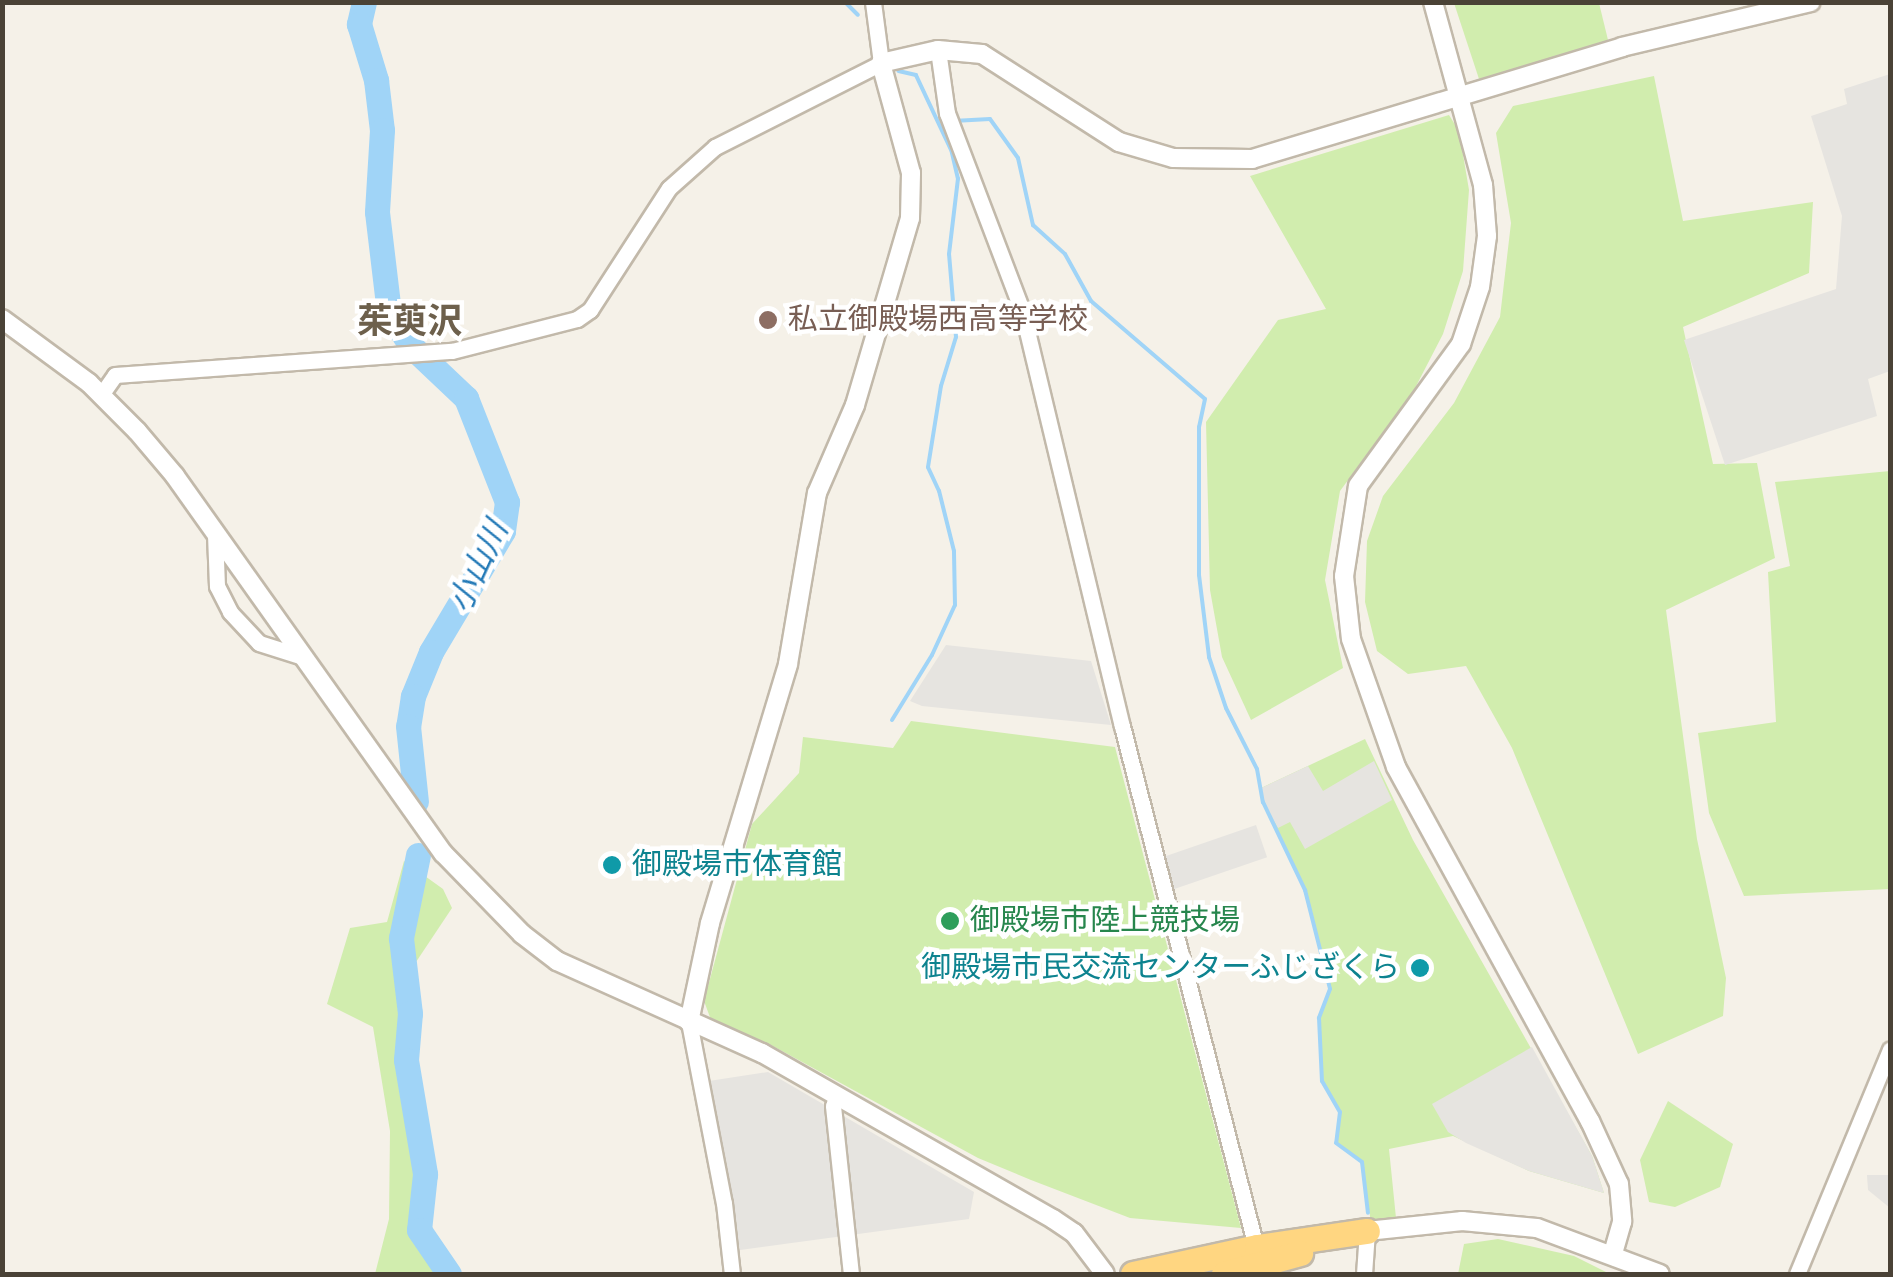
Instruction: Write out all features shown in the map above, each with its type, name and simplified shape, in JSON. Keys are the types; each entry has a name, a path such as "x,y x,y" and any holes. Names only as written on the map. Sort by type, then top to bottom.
{"highway":[{"path":"1224,1274 1366,1231"},
{"path":"1133,1274 1258,1263"}],"street":[{"path":"732,1274 724,1203 689,1022 710,923 788,664 817,493 855,405 910,218 911,173 881,63 873,2"},
{"path":"1434,2 1483,185 1488,236 1480,286 1461,344 1358,486 1344,576 1351,639 1396,768 1590,1121 1619,1184 1622,1222 1613,1254"},
{"path":"100,395 116,376 452,351 578,320 590,310 669,188 715,147 881,63 938,50 982,54 1120,142 1173,158 1252,159 1460,99 1622,46 1803,4"},
{"path":"938,50 951,120 1022,310 1258,1263"},
{"path":"2,319 100,395 175,476 443,854 494,910 558,961 762,1053 1053,1220 1074,1234 1105,1274"},
{"path":"215,534 218,586 230,612 259,643 300,656"},
{"path":"1797,1274 1890,1050"},
{"path":"836,1097 833,1106 851,1274"},
{"path":"1364,1274 1366,1231 1462,1221 1537,1228 1660,1274"}],"green space":[{"path":"1454,3 1599,3 1608,40 1479,79"},
{"path":"1654,76 1683,221 1813,202 1809,273 1683,327 1713,464 1757,463 1775,558 1666,610 1697,839 1726,978 1723,1016 1638,1054 1512,748 1466,666 1408,674 1377,651 1365,602 1367,541 1383,496 1454,403 1500,317 1511,223 1496,133 1513,106"},
{"path":"1449,115 1459,131 1469,190 1463,271 1443,334 1413,392 1340,491 1325,580 1343,668 1251,720 1222,657 1210,590 1206,422 1278,320 1326,309 1250,176"},
{"path":"1890,471 1890,889 1744,896 1709,813 1698,733 1776,722 1768,572 1790,566 1775,482"},
{"path":"911,721 1115,747 1241,1228 1130,1218 1031,1180 978,1158 771,1045 711,1020 704,1001 752,824 799,773 803,737 893,748"},
{"path":"1365,739 1413,840 1592,1156 1604,1193 1529,1171 1453,1136 1389,1149 1396,1218 1371,1223 1362,1162 1336,1143 1340,1112 1322,1081 1319,1018 1330,989 1323,955 1305,890 1259,789"},
{"path":"404,861 443,889 452,908 412,968 418,1035 418,1243 441,1274 375,1274 389,1219 390,1131 373,1027 327,1004 350,928 387,922"},
{"path":"1668,1101 1733,1144 1720,1187 1675,1207 1649,1202 1640,1160"},
{"path":"1498,1239 1574,1256 1610,1274 1458,1274 1464,1244"}],"shaded area":[{"path":"1890,74 1890,371 1868,379 1877,416 1725,465 1684,340 1836,289 1842,216 1811,116 1847,104 1844,89"},
{"path":"946,645 1091,661 1111,725 922,706 910,701"},
{"path":"1374,761 1392,800 1305,849 1290,822 1278,828 1259,789 1308,766 1323,791"},
{"path":"1256,825 1267,857 1168,891 1157,859"},
{"path":"1532,1047 1592,1156 1604,1193 1529,1171 1466,1143 1448,1132 1432,1104"},
{"path":"768,1072 974,1192 969,1219 740,1250 709,1081"},
{"path":"1867,1175 1890,1175 1890,1208 1868,1190"}],"waterway":[{"name":"小山川","path":"364,2 359,24 376,80 382,130 377,212 389,312 411,346 466,398 507,502 503,531 431,652 413,696 408,726 416,802"},
{"path":"845,2 858,15"},
{"path":"892,720 932,655 955,605 954,551 939,491 928,467 941,386 956,337 949,254 958,179 952,152 916,75 898,71"},
{"path":"953,121 990,119 1018,158 1033,225 1065,254 1091,301 1205,399 1199,427 1199,575 1209,657 1226,708 1257,769 1263,802 1305,890 1330,989 1319,1018 1322,1081 1340,1112 1336,1143 1362,1162 1368,1213"},
{"name":"小山川","path":"418,855 401,938 410,1013 406,1060 425,1174 419,1230 449,1274"}],"place":[{"name":"私立御殿場西高等学校","path":"768,320"},
{"name":"御殿場市体育館","path":"612,865"},
{"name":"御殿場市陸上競技場","path":"950,921"},
{"name":"御殿場市民交流センターふじざくら","path":"1420,968"}],"district":[{"name":"茱萸沢","path":"410,323"}]}
